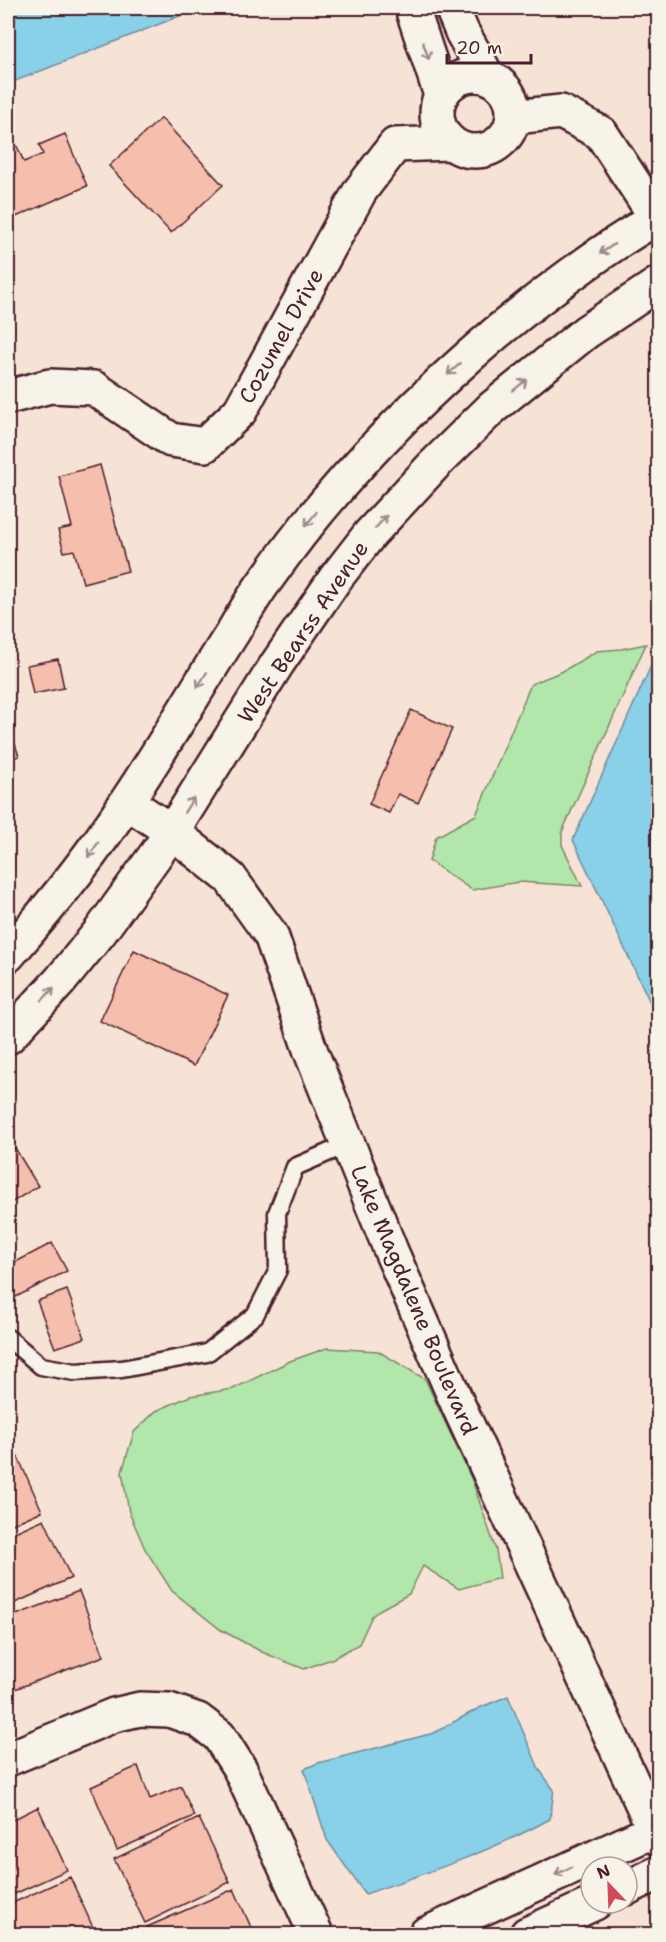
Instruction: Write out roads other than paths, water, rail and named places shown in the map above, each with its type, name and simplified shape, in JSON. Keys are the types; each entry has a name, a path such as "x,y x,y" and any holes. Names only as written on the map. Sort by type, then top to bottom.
{"street":[{"path":"411,8 441,95"},
{"path":"452,8 462,32 487,76"},
{"path":"473,75 487,76 500,83 511,97 514,117 511,130 503,140 487,150 468,151 449,143 440,130 437,108 441,95 460,78 473,75"},
{"path":"8,955 87,859 127,802 266,579 335,489 405,415 453,370 560,283 608,249 658,218 601,133 561,112 514,117"},
{"name":"Cozumel Drive","path":"8,397 50,386 94,388 171,440 205,445 240,411 360,191 395,145 449,143"},
{"name":"West Bearss Avenue","path":"8,1037 60,981 93,940 172,832 334,579 370,534 433,466 492,408 586,332 658,284"},
{"name":"Lake Magdalene Boulevard","path":"127,802 172,832 230,878 271,935 311,1052 391,1251 459,1407 654,1821"},
{"path":"8,1759 114,1715 140,1709 169,1710 198,1720 219,1736 240,1769 316,1935"},
{"path":"426,1935 467,1926 654,1821"},
{"path":"639,1882 658,1873"},
{"path":"527,1935 579,1911"}],"lane":[{"path":"8,1338 41,1366 75,1372 122,1369 207,1353 255,1315 278,1270 277,1214 295,1167 348,1144"}],"water":[{"path":"8,8 200,8 8,84"},
{"path":"658,650 658,1019 573,840"},
{"path":"508,1696 539,1769 554,1790 550,1819 482,1851 365,1894 327,1840 304,1769 318,1763 434,1733 479,1708"}]}
